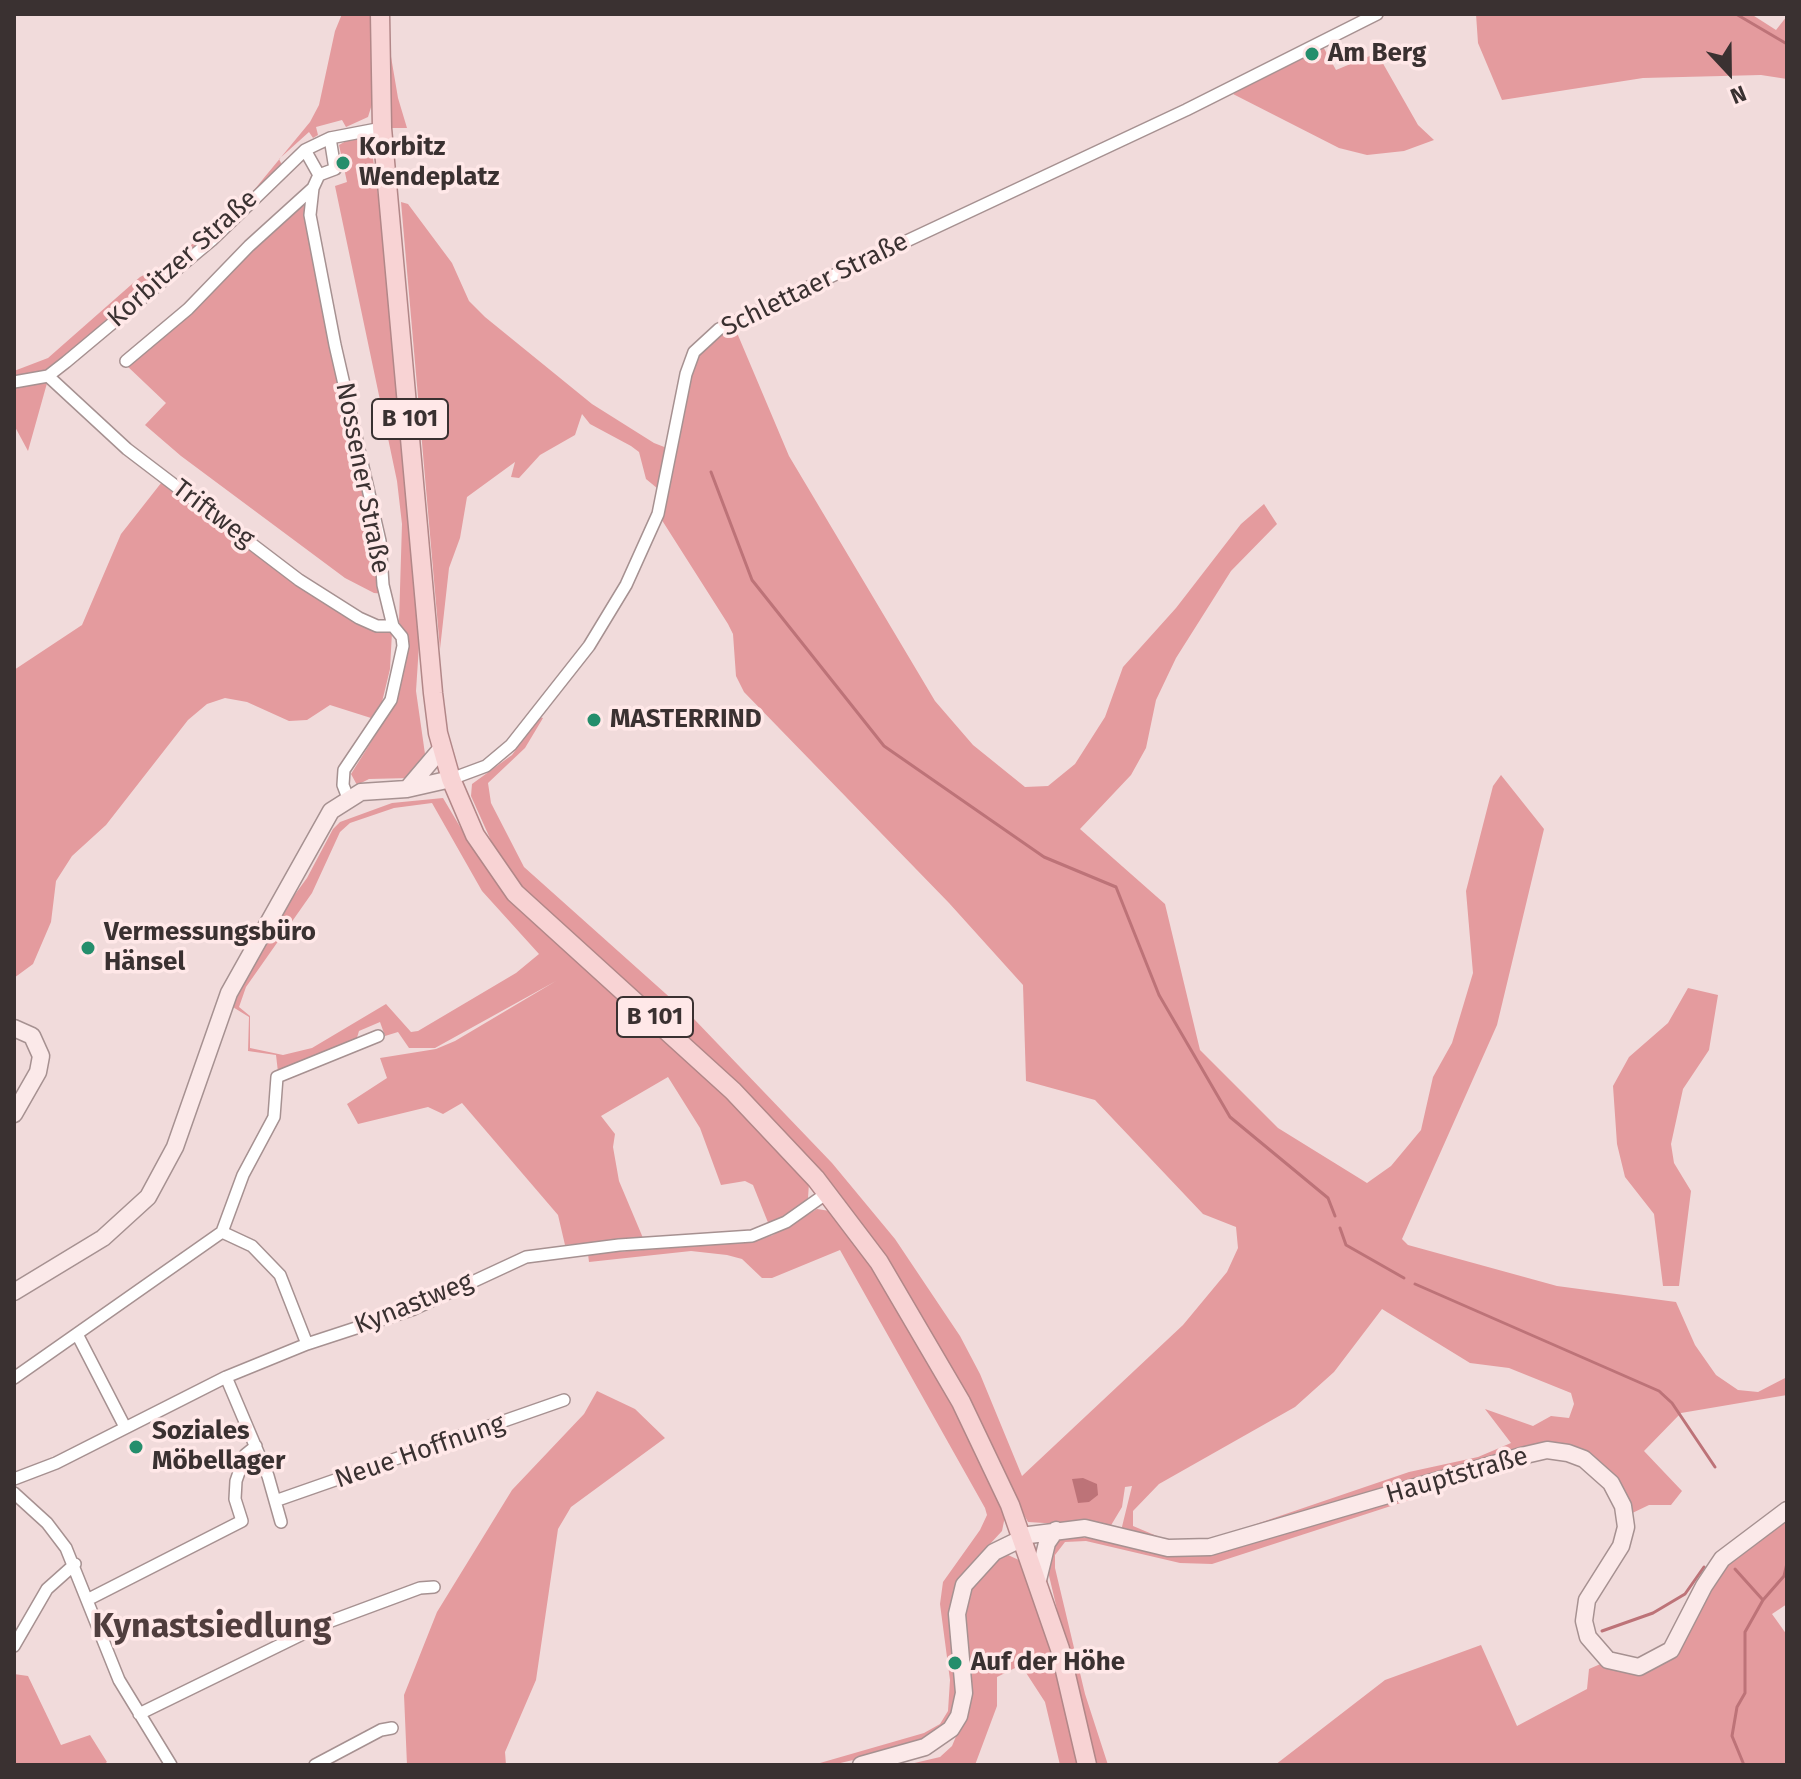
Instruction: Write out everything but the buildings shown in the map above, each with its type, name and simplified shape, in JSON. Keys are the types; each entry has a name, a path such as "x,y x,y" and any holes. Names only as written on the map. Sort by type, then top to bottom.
{"main road":[{"name":"B 101","path":"380,14 382,128 434,704 451,779 486,854 532,912 692,1051 827,1193 879,1262 939,1362 986,1453 1022,1537 1069,1683 1087,1765"}],"street":[{"name":"Schlettaer Straße","path":"451,779 486,766 520,735 589,646 626,585 658,514 686,374 694,352 706,339 732,321 1186,110 1377,14"},
{"name":"Korbitzer Straße","path":"14,382 48,376 212,240 305,150 351,132 382,128"},
{"path":"126,361 188,309 260,235 313,188 319,175 335,169 330,138"},
{"path":"305,150 319,175"},
{"name":"Nossener Straße","path":"313,188 310,215 335,345 380,541 383,585 393,626 402,637 403,646 397,682 381,716 344,770 343,785 348,798"},
{"name":"Triftweg","path":"48,376 127,449 299,580 359,618 377,626 393,626"},
{"path":"407,789 442,748"},
{"path":"14,1292 103,1238 148,1197 175,1147 220,1011 298,873 322,823 348,798 361,792 407,789 451,779"},
{"path":"14,1028 36,1039 41,1056 38,1072 14,1114"},
{"path":"14,1378 222,1232 243,1175 274,1117 277,1077 378,1036"},
{"name":"Kynastweg","path":"14,1479 56,1463 226,1377 307,1344 414,1309 526,1257 619,1245 752,1236 786,1222 827,1193"},
{"path":"222,1232 252,1246 280,1275 307,1344"},
{"path":"77,1334 125,1427"},
{"path":"226,1377 256,1446 281,1522"},
{"name":"Neue Hoffnung","path":"275,1501 497,1427 548,1403 564,1400"},
{"path":"87,1600 242,1521 235,1499 236,1481 245,1455 256,1446"},
{"name":"Hauptstraße","path":"861,1765 886,1762 935,1742 956,1721 965,1679 958,1639 958,1604 969,1575 994,1552 1022,1537 1085,1528 1168,1548 1210,1547 1521,1456 1547,1450 1568,1453 1584,1459 1611,1483 1623,1506 1626,1527 1621,1546 1587,1600 1584,1621 1588,1637 1608,1660 1639,1667 1671,1650 1704,1586 1722,1559 1787,1510"},
{"path":"14,1493 54,1530 75,1564 113,1666 168,1764"},
{"path":"1038,1580 1047,1543 1056,1530"},
{"path":"14,1646 47,1589 75,1564"},
{"path":"139,1714 312,1628 420,1588 434,1587"},
{"path":"315,1765 381,1730 392,1728"}],"shaded area":[{"path":"342,14 374,14 373,101 368,117 346,127 342,120 316,127 318,135 313,138 309,132 281,157 310,122 319,105 335,31"},
{"path":"385,14 389,14 388,39 398,98 407,128 391,128"},
{"path":"1476,14 1751,14 1776,30 1787,16 1787,79 1761,75 1643,78 1502,100 1478,43"},
{"path":"1321,43 1336,70 1377,53 1418,125 1434,140 1404,151 1367,155 1339,148 1233,94"},
{"path":"353,137 365,137 371,143 390,286 420,630 416,691 425,754 410,778 369,779 357,785 351,774 396,702 409,642 399,622 402,524 397,481 335,186 347,182 339,145"},
{"path":"279,159 282,165 240,210 49,376 28,451 14,425 14,371 48,358 140,277 164,265 225,220"},
{"path":"313,188 313,202 386,594 374,593 345,578 181,456 145,425 166,403 125,364"},
{"path":"401,202 408,204 452,263 469,301 485,317 592,404 654,443 672,450 694,352 732,321 789,456 935,701 973,745 1025,787 1048,786 1075,764 1105,717 1123,667 1176,608 1241,524 1264,504 1277,524 1231,571 1176,658 1156,700 1146,748 1131,775 1080,829 1165,904 1200,1050 1278,1128 1367,1183 1391,1166 1421,1130 1433,1077 1452,1043 1473,973 1466,891 1493,786 1501,775 1544,829 1497,1025 1402,1239 1408,1245 1557,1286 1676,1302 1695,1345 1716,1375 1738,1390 1758,1392 1787,1377 1787,1395 1681,1413 1644,1451 1682,1491 1671,1505 1649,1505 1624,1517 1618,1494 1568,1453 1533,1460 1212,1564 1180,1563 1086,1541 1065,1542 1055,1555 1055,1568 1085,1694 1108,1765 1094,1765 1046,1563 1056,1541 1064,1537 1119,1539 1132,1486 1125,1487 1122,1507 1110,1527 1028,1522 872,1238 821,1172 556,925 513,878 497,854 471,796 472,784 512,755 539,717 543,718 525,748 488,783 491,803 524,867 694,1019 832,1163 895,1239 960,1336 980,1374 1022,1476 1183,1325 1227,1272 1238,1248 1236,1227 1203,1214 1095,1100 1026,1081 1023,985 949,903 744,692 736,676 733,634 658,514 663,493 646,479 639,452 631,446 590,424 582,414 575,435 540,455 519,478 511,477 515,462 467,497 460,538 449,568 440,649","holes":["1382,1309 1470,1363 1509,1368 1571,1393 1574,1404 1569,1418 1551,1416 1533,1426 1485,1409 1511,1443 1478,1457 1409,1472 1221,1536 1197,1541 1164,1539 1133,1526 1133,1511 1159,1484 1295,1407 1334,1372"]},
{"path":"165,478 299,580 392,632 390,669 382,702 371,718 330,705 307,720 289,721 247,702 225,698 207,704 188,720 106,825 72,856 56,881 51,922 33,964 14,978 14,670 82,625 121,534"},
{"path":"443,798 475,852 520,911 729,1094 809,1183 808,1198 795,1211 769,1225 753,1185 745,1181 721,1185 700,1128 668,1077 601,1116 615,1134 613,1147 619,1181 643,1238 565,1245 558,1215 462,1103 443,1114 428,1107 358,1124 347,1104 387,1078 380,1058 436,1049 455,1041 556,981 435,1048 409,1048 398,1032 385,1036 380,1022 359,1031 356,1041 278,1072 276,1055 248,1051 249,1017 228,1004 268,931 307,878 333,829 340,822 392,803","holes":["432,803 482,891 539,954 516,973 418,1031 411,1032 386,1004 312,1048 283,1055 250,1048 250,1016 239,1007 246,987 312,893 340,832 350,823 394,808"]},
{"path":"1688,988 1718,995 1709,1050 1683,1089 1671,1144 1674,1163 1691,1191 1679,1286 1663,1286 1654,1214 1625,1177 1617,1144 1613,1086 1629,1057 1668,1023"},
{"path":"817,1209 830,1211 860,1249 934,1365 1005,1516 1002,1531 966,1570 953,1597 951,1645 959,1684 952,1718 939,1731 908,1747 832,1765 813,1765 924,1733 940,1724 948,1711 950,1680 940,1604 943,1582 980,1530 987,1515 985,1508 840,1250 772,1278 762,1278 742,1259 727,1255 691,1251 589,1262 588,1254 753,1242 773,1235"},
{"path":"597,1391 635,1409 665,1438 571,1507 558,1529 536,1680 505,1752 506,1765 407,1765 404,1695 437,1612 512,1490 584,1414"},
{"path":"1083,1478 1097,1484 1098,1495 1089,1502 1078,1503 1072,1479"},
{"path":"1787,1517 1787,1604 1772,1614 1787,1635 1787,1765 1275,1765 1385,1680 1481,1645 1517,1726 1587,1689 1589,1669 1605,1662 1656,1667 1725,1562"},
{"path":"1008,1555 1021,1561 1053,1649 1078,1765 1060,1765 1045,1702 1021,1665 997,1677 997,1706 975,1765 906,1765 940,1757 952,1746 957,1734 961,1625 971,1586 1000,1558"},
{"path":"14,1674 28,1676 61,1745 90,1735 107,1762 103,1765 14,1765"}],"waterway":[{"path":"1736,14 1787,44"},
{"path":"711,472 752,580 884,746 1044,857 1116,887 1159,995 1230,1117 1328,1198 1335,1216"},
{"path":"1340,1228 1346,1245 1404,1278"},
{"path":"1415,1284 1659,1391 1672,1403 1715,1467"},
{"path":"1744,1765 1732,1736 1737,1707 1745,1693 1745,1632 1763,1600 1784,1576 1787,1563"},
{"path":"1602,1631 1653,1613 1685,1594 1704,1567"},
{"path":"1735,1569 1762,1599"}],"place":[{"name":"Am Berg","path":"1312,54"},
{"name":"Korbitz Wendeplatz","path":"343,163"},
{"name":"MASTERRIND","path":"594,720"},
{"name":"Vermessungsbüro Hänsel","path":"88,948"},
{"name":"Soziales Möbellager","path":"136,1447"},
{"name":"Auf der Höhe","path":"955,1663"}],"district":[{"name":"Kynastsiedlung","path":"212,1628"}]}
